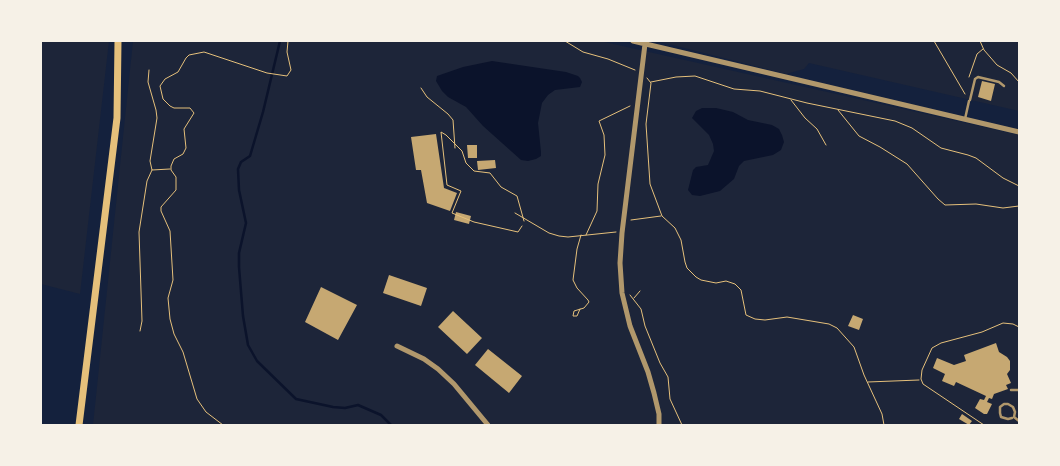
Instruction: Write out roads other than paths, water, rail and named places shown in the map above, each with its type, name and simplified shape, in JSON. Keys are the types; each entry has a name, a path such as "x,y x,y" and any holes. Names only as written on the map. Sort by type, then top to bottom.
{"main road":[{"path":"79,425 116,118 118,41"}],"street":[{"path":"633,41 1019,132"},
{"path":"645,44 622,232 621,270 622,293 630,326 652,386 659,425"},
{"path":"397,346 424,359 438,369 488,425"}],"lane":[{"path":"965,119 975,79 978,77 1000,82 1004,86"},
{"path":"1011,390 1019,390"},
{"path":"1012,418 1008,420 1002,417 1000,407 1008,404 1013,407 1014,417 1019,421"}],"waterway":[{"path":"280,41 250,156 241,162 238,169 239,190 246,223 239,253 239,267 243,316 248,345 257,361 296,399 333,407 345,408 358,405 381,415 391,425"}]}
